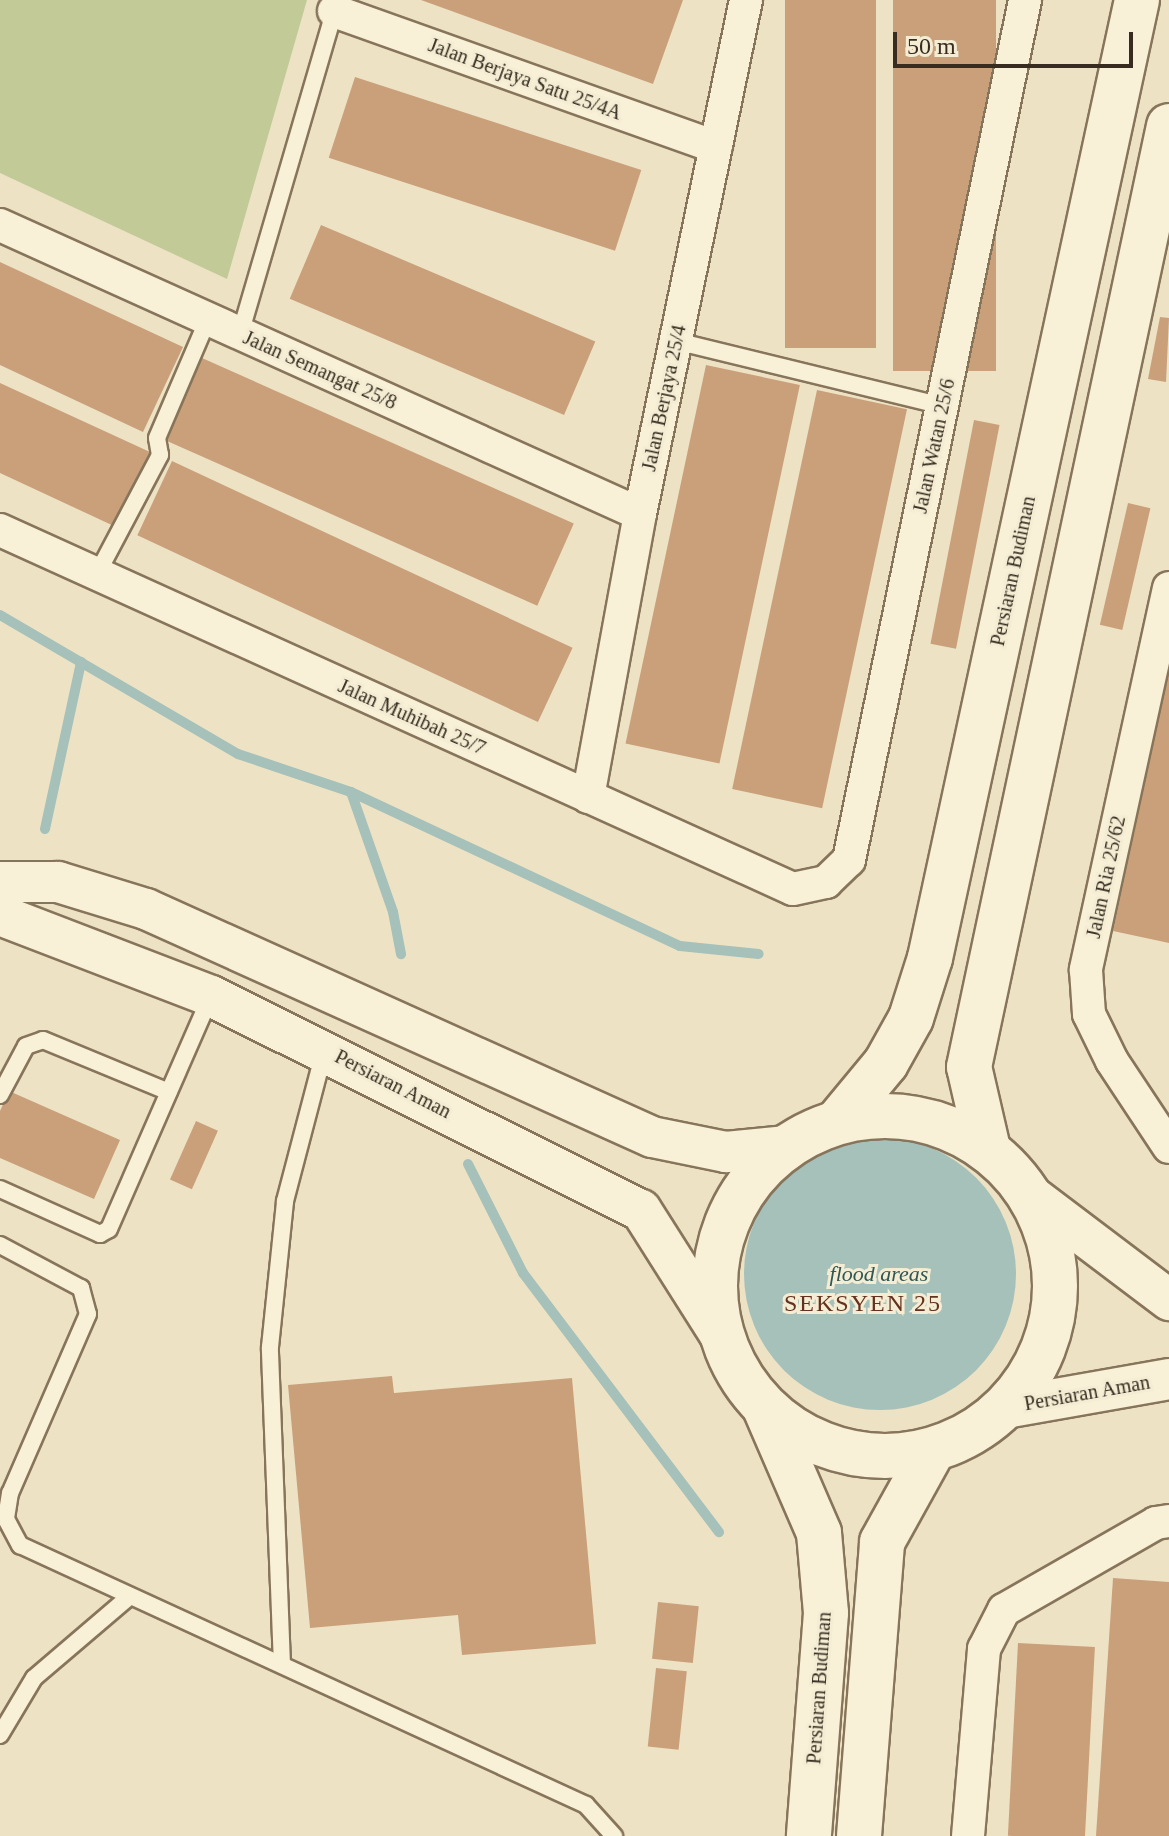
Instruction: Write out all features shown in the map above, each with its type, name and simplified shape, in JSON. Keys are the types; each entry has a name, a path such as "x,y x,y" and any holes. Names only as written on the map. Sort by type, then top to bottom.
{"main road":[{"name":"Persiaran Budiman","path":"838,1121 886,1063 911,1018 930,958 1137,0"},
{"path":"988,1149 969,1067 1169,126"},
{"path":"890,1115 942,1124 988,1149 1029,1194 1052,1248 1056,1305 1039,1361 1005,1408 972,1434 933,1450 888,1457 843,1451 801,1435 765,1408 738,1375 721,1336 713,1283 722,1230 746,1183 785,1146 838,1121 890,1115"},
{"name":"Persiaran Budiman","path":"765,1408 819,1533 826,1613 809,1836"},
{"path":"859,1836 882,1542 933,1450"}],"street":[{"name":"Jalan Berjaya 25/4","path":"588,797 640,514 746,0"},
{"name":"Jalan Watan 25/6","path":"826,882 849,860 1025,0"},
{"name":"Jalan Berjaya Satu 25/4A","path":"336,6 716,147"},
{"name":"Jalan Semangat 25/8","path":"0,225 640,514"},
{"name":"Jalan Muhibah 25/7","path":"0,530 793,889 826,882"},
{"name":"Jalan Ria 25/62","path":"1169,588 1086,970 1089,1014 1112,1061 1169,1147"},
{"path":"0,882 58,882 146,909 652,1137 726,1152 785,1146"},
{"name":"Persiaran Aman","path":"0,915 211,996 325,1049 641,1210 721,1336"},
{"path":"1029,1194 1169,1300"},
{"name":"Persiaran Aman","path":"1005,1408 1169,1379"},
{"path":"968,1836 984,1649 1004,1610 1156,1523 1169,1521"}],"lane":[{"path":"240,334 336,6"},
{"path":"97,574 160,455 157,438 208,319"},
{"path":"676,341 942,406"},
{"path":"0,1189 100,1234 109,1229 211,996"},
{"path":"0,1095 26,1046 43,1040 169,1092"},
{"path":"282,1665 270,1347 285,1201 325,1049"},
{"path":"0,1245 81,1288 88,1314 10,1493 6,1519 20,1545 586,1805 614,1836"},
{"path":"0,1735 34,1678 129,1597"}],"green space":[{"path":"0,0 307,0 227,279 0,173"}],"water":[{"name":"flood areas","path":"880,1138 919,1144 944,1154 976,1178 993,1199 1005,1222 1013,1248 1016,1274 1010,1313 1000,1338 976,1370 955,1387 932,1399 906,1407 880,1410 841,1404 816,1394 784,1370 767,1349 755,1326 747,1300 744,1274 750,1235 760,1210 784,1178 805,1161 828,1149 854,1141"}],"building":[{"path":"421,0 683,0 653,84"},
{"path":"785,0 876,0 876,348 785,348"},
{"path":"893,0 996,0 996,371 893,371"},
{"path":"355,77 641,170 615,251 329,158"},
{"path":"321,225 595,341 564,415 290,299"},
{"path":"0,262 183,347 143,432 0,365"},
{"path":"1160,317 1169,318 1166,382 1148,379"},
{"path":"202,358 574,524 537,606 165,440"},
{"path":"706,365 800,385 719,764 626,744"},
{"path":"0,383 150,452 116,527 0,473"},
{"path":"817,390 907,409 822,808 732,789"},
{"path":"974,420 1000,425 956,649 930,644"},
{"path":"172,461 573,648 538,722 137,535"},
{"path":"1128,503 1150,508 1122,630 1100,625"},
{"path":"1169,671 1169,943 1113,931"},
{"path":"9,1091 120,1140 94,1199 0,1158 0,1111"},
{"path":"196,1121 218,1131 192,1189 170,1179"},
{"path":"392,1376 394,1393 572,1378 596,1644 462,1655 458,1615 310,1628 288,1385"},
{"path":"1113,1578 1169,1582 1169,1836 1096,1836"},
{"path":"658,1602 699,1606 693,1663 652,1659"},
{"path":"1018,1643 1095,1647 1085,1836 1008,1836"},
{"path":"656,1668 687,1671 679,1750 648,1747"}],"waterway":[{"path":"0,615 238,754 351,792 680,946 759,954"},
{"path":"45,829 81,662"},
{"path":"351,792 393,912 401,954"},
{"path":"468,1164 523,1273 719,1532"}],"district":[{"name":"SEKSYEN 25","path":"863,1304"}]}
